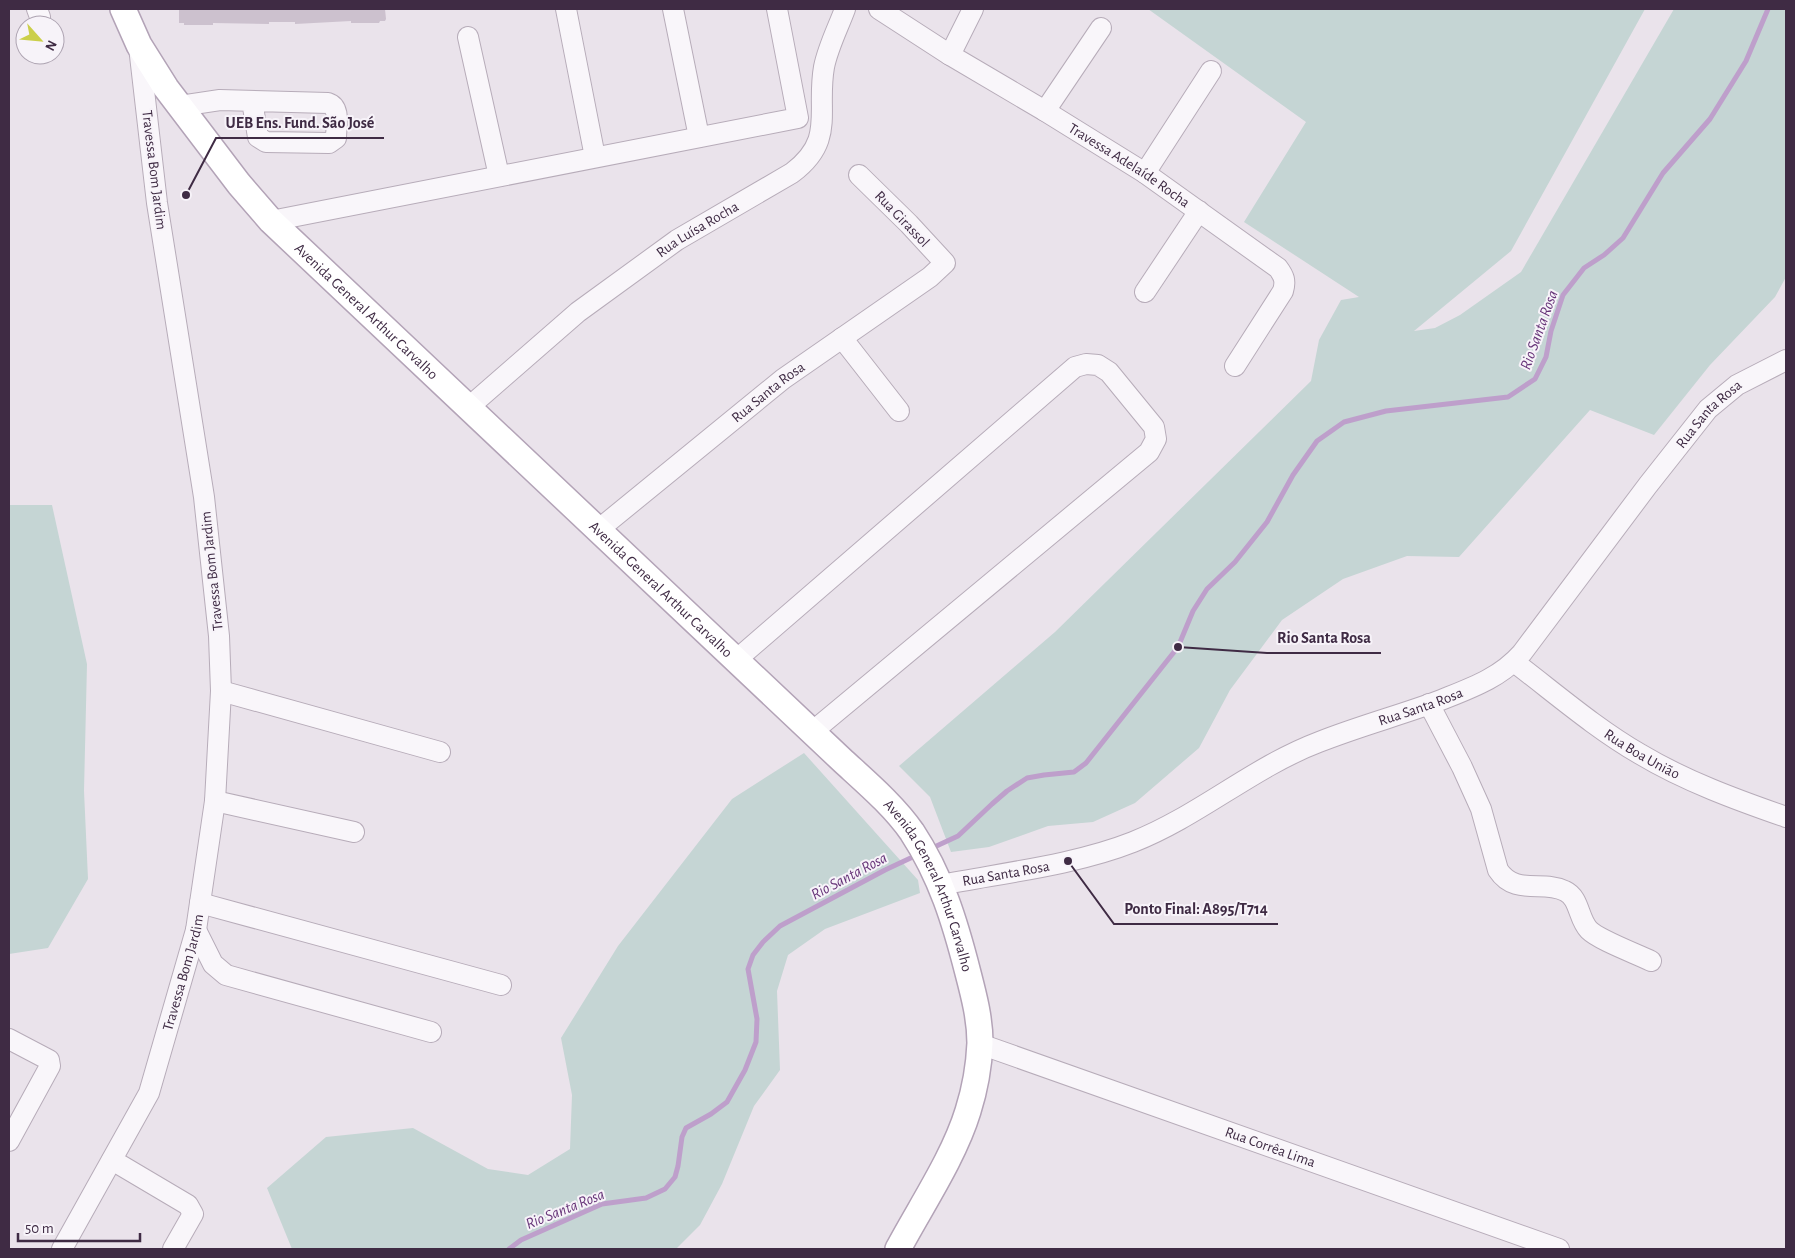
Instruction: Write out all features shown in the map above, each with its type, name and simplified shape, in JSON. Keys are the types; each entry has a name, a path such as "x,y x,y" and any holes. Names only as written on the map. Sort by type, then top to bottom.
{"main road":[{"name":"Avenida General Arthur Carvalho","path":"123,9 139,46 180,106 239,184 272,221 880,797 911,832 937,877 963,956 976,1005 980,1044 976,1079 969,1110 958,1140 898,1249"}],"street":[{"path":"566,9 596,157"},
{"path":"672,9 699,137"},
{"path":"272,221 798,118 777,9"},
{"name":"Rua Luísa Rocha","path":"469,408 578,312 677,240 792,173 804,164 820,141 824,67 845,9"},
{"name":"Travessa Adelaíde Rocha","path":"879,9 950,56 1045,111 1145,173 1278,268 1284,276 1285,283 1279,299 1235,366"},
{"path":"950,56 973,9"},
{"path":"1045,111 1101,28"},
{"path":"468,37 499,176"},
{"name":"Travessa Bom Jardim","path":"62,1249 149,1093 196,930 215,801 222,691 219,636 204,497 157,203 139,46"},
{"path":"1145,173 1211,71"},
{"path":"180,106 220,100 252,101"},
{"name":"Rua Girassol","path":"859,175 909,224 945,263"},
{"path":"1145,292 1199,211"},
{"name":"Rua Santa Rosa","path":"598,530 784,380 930,277 945,263"},
{"path":"842,338 900,411"},
{"name":"Rua Santa Rosa","path":"937,877 1068,861 1132,842 1196,811 1265,767 1298,750 1429,704 1492,678 1514,662 1708,409 1737,385 1786,360"},
{"path":"736,660 1075,367 1086,364 1098,365 1109,372 1154,427 1156,439 1149,452 812,732"},
{"name":"Rua Boa União","path":"1514,662 1639,754 1698,784 1786,817"},
{"path":"222,691 440,752"},
{"path":"1429,704 1462,767 1481,809 1498,870 1503,876 1517,885 1566,891 1574,898 1588,929 1608,941 1651,961"},
{"path":"215,801 354,832"},
{"path":"200,903 501,985"},
{"path":"196,930 212,964 226,975 430,1032"},
{"path":"9,1039 49,1060 50,1066 9,1141"},
{"name":"Rua Corrêa Lima","path":"980,1044 1559,1249"},
{"path":"112,1160 191,1208 193,1214 173,1249"}],"shaded area":[{"path":"1148,9 1645,9 1511,251 1414,331 1435,328 1460,315 1521,272 1674,9 1786,9 1786,277 1775,297 1710,365 1654,435 1590,410 1459,557 1407,556 1343,579 1282,620 1230,690 1199,748 1135,803 1093,822 1048,826 989,847 951,852 930,797 899,766 1055,632 1311,381 1319,340 1341,300 1359,297 1244,222 1306,122"},
{"path":"9,505 52,505 87,664 84,791 88,879 48,948 9,954"},
{"path":"804,753 918,880 920,893 825,929 788,955 777,991 780,1070 754,1106 722,1184 700,1225 676,1249 292,1249 267,1188 326,1137 413,1128 488,1169 528,1175 570,1149 572,1095 561,1038 618,946 732,799"}],"building":[{"path":"179,9 385,9 386,19 379,23 351,23 351,21 295,24 295,22 269,22 269,24 213,23 213,25 184,25 184,23 179,23"}],"waterway":[{"name":"Rio Santa Rosa","path":"930,849 958,836 1007,791 1027,778 1074,772 1086,763 1178,647 1193,611 1207,589 1235,562 1267,522 1293,475 1317,441 1344,422 1386,411 1508,397 1535,379 1546,357 1551,331 1563,295 1584,268 1604,255 1623,238 1663,173 1710,119 1746,61 1768,9"},
{"name":"Rio Santa Rosa","path":"509,1249 521,1240 602,1204 646,1198 665,1189 675,1177 682,1137 686,1128 711,1114 727,1102 745,1070 756,1042 757,1019 748,969 753,955 763,942 780,926 917,855"}],"place":[{"name":"UEB Ens. Fund. São José","path":"186,195"},
{"name":"Rio Santa Rosa","path":"1178,647"},
{"name":"Ponto Final: A895/T714","path":"1068,861"}]}
